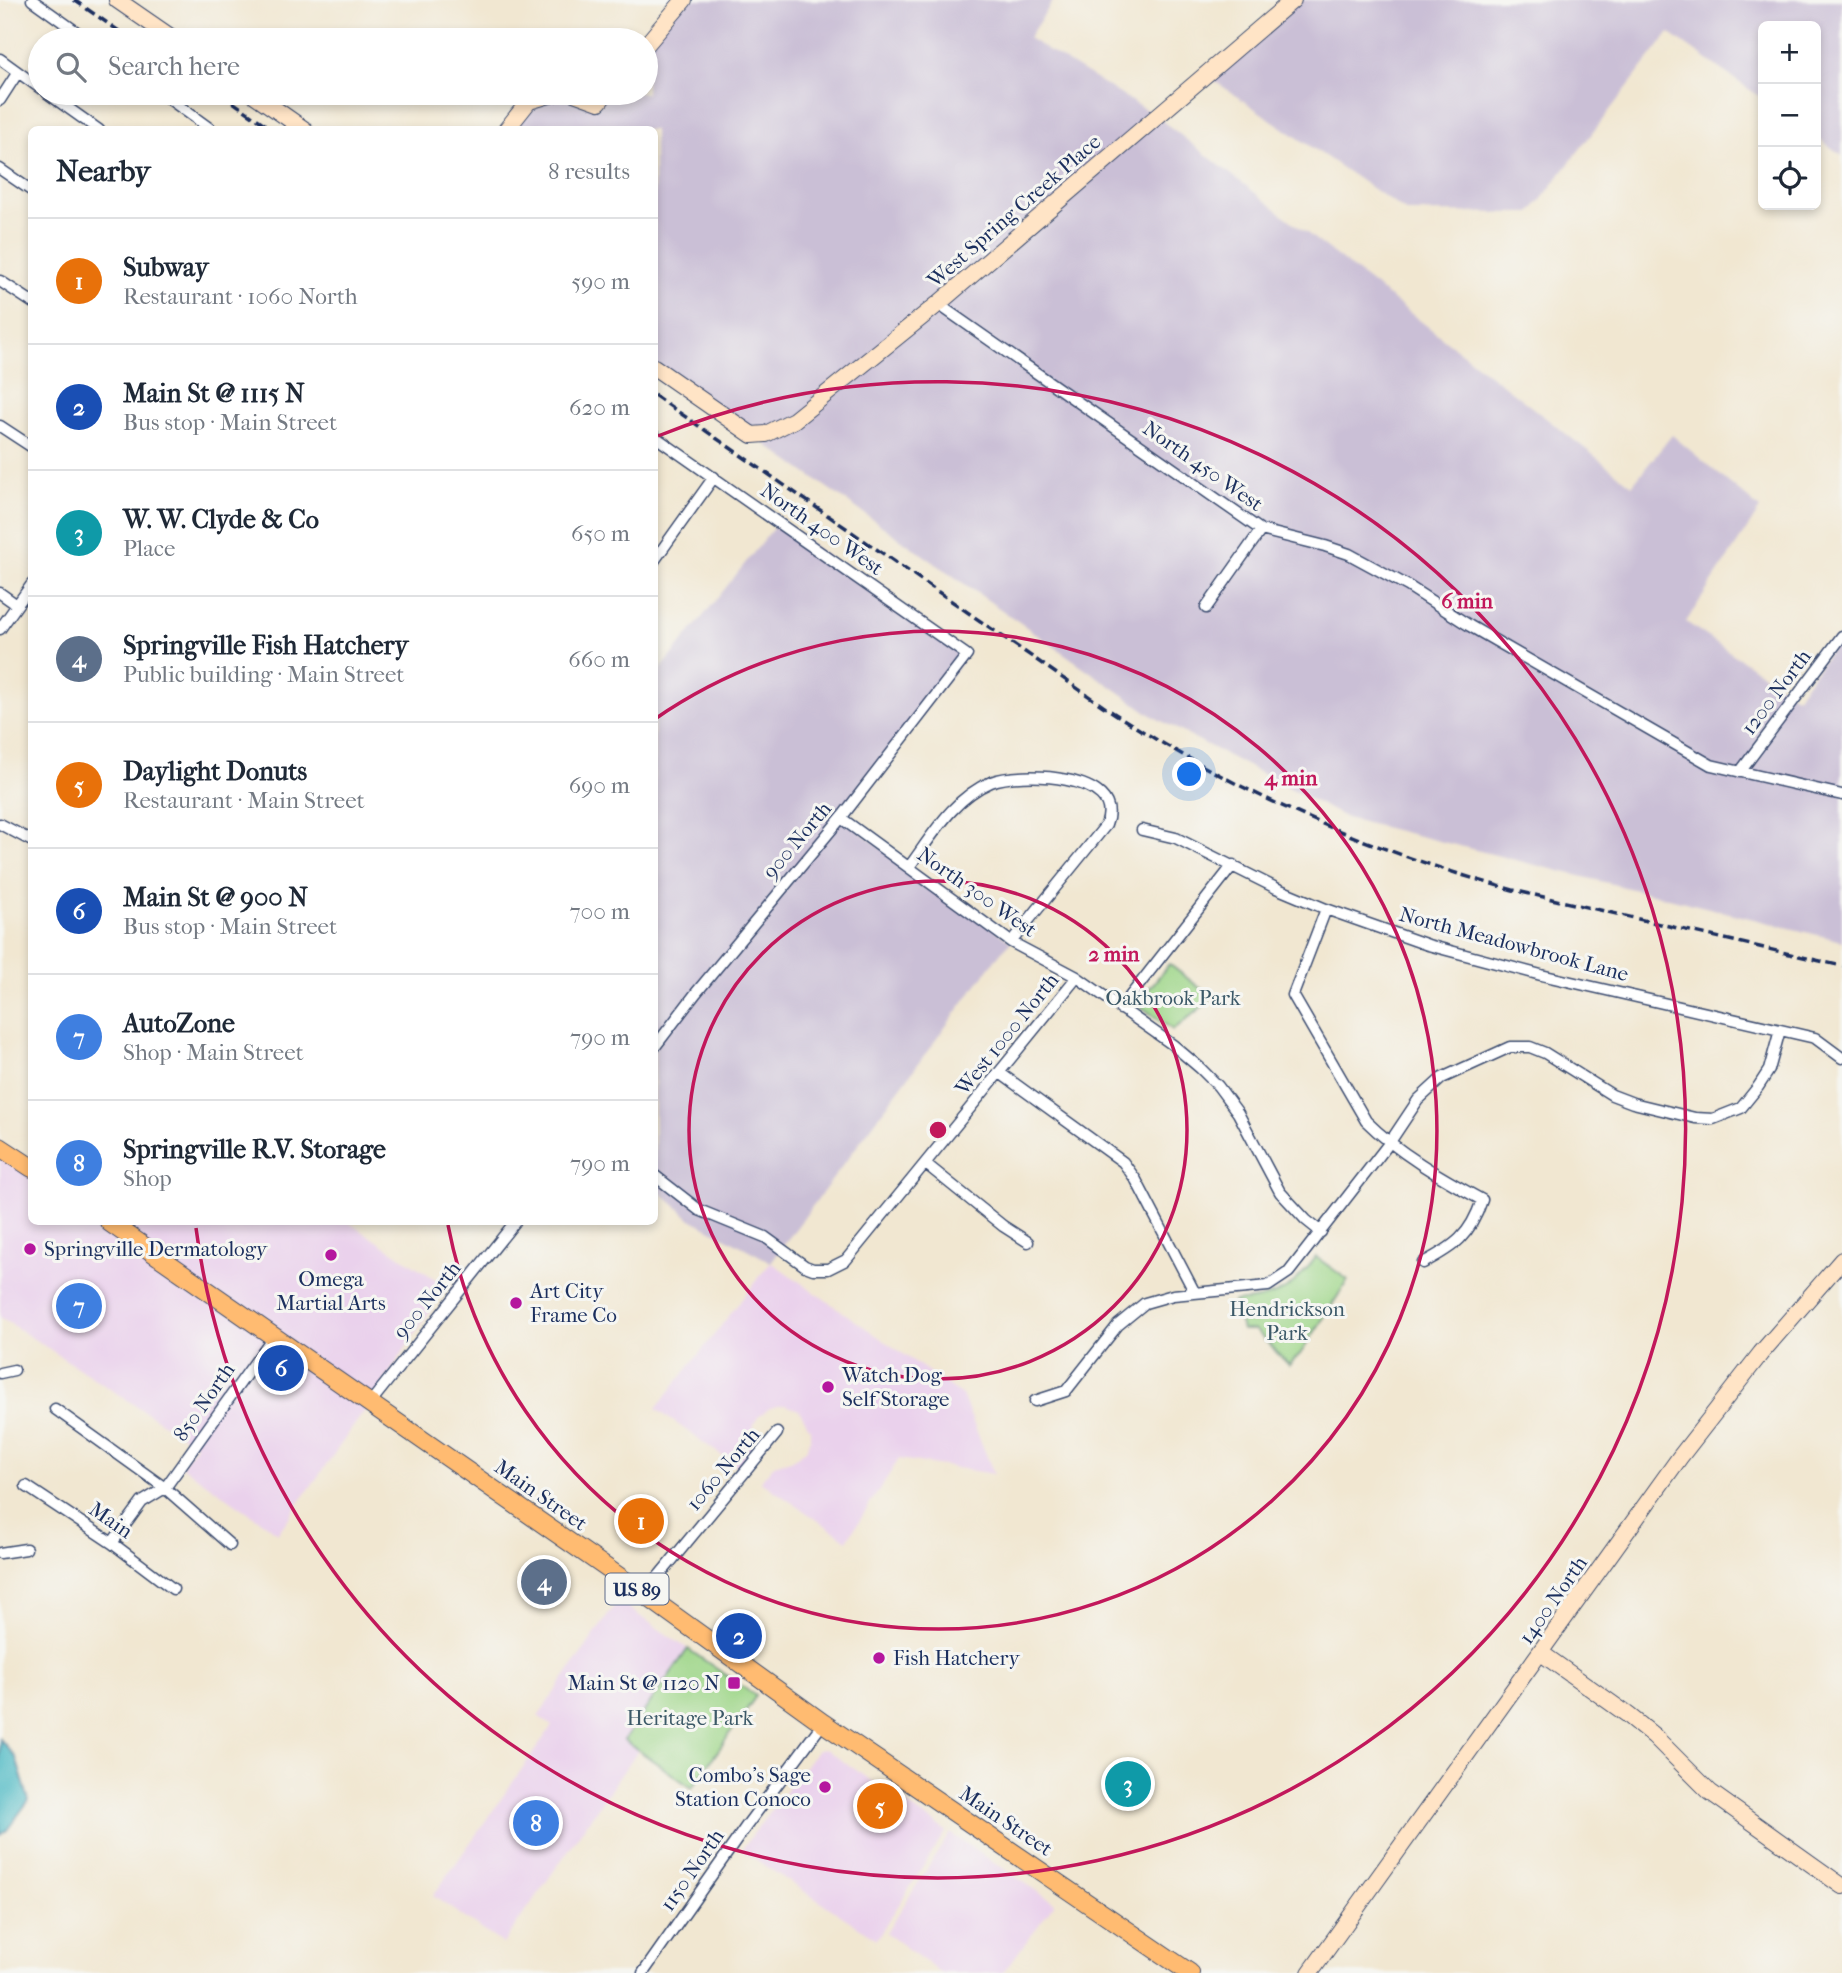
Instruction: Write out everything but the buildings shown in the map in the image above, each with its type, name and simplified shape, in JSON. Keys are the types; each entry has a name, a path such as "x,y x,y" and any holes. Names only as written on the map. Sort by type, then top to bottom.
{"main road":[{"path":"0,1147 28,1165"},
{"name":"Main Street","path":"113,1225 644,1594 823,1723 1190,1973"}],"street":[{"path":"32,0 71,28"},
{"path":"117,0 158,28"},
{"path":"658,31 684,0"},
{"name":"West Spring Creek Place","path":"658,370 752,435 765,434 794,420 938,304 1293,0"},
{"path":"0,59 28,79"},
{"path":"0,100 18,72"},
{"path":"64,105 93,126"},
{"path":"178,105 206,126"},
{"path":"269,105 299,126"},
{"path":"509,126 526,105"},
{"path":"0,169 28,188"},
{"path":"0,281 28,299"},
{"name":"North 450 West","path":"938,304 1261,530 1349,554 1408,586 1470,626 1710,765 1842,795"},
{"path":"0,426 28,444"},
{"name":"North 400 West","path":"658,439 967,655"},
{"path":"658,555 715,477"},
{"path":"1206,608 1261,530"},
{"path":"0,628 28,589"},
{"path":"0,593 16,605"},
{"name":"1200 North","path":"1740,772 1842,636"},
{"name":"900 North","path":"658,1043 841,818 967,655"},
{"path":"909,867 950,812 962,800 990,783 1012,777 1061,779 1078,782 1098,794 1108,812 1105,825 1012,942"},
{"name":"North 300 West","path":"841,818 1012,942 1077,977 1173,1045 1218,1086 1238,1113 1280,1192 1321,1232"},
{"path":"0,824 28,839"},
{"name":"North Meadowbrook Lane","path":"1142,830 1176,838 1276,888 1326,909 1450,951 1815,1038 1842,1058"},
{"path":"1120,1009 1233,866"},
{"path":"1326,909 1293,995 1366,1121 1391,1142 1482,1200 1476,1217 1454,1246 1423,1263"},
{"name":"West 1000 North","path":"658,1178 699,1209 765,1237 805,1266 828,1269 846,1260 1077,977"},
{"path":"1035,1401 1066,1391 1118,1325 1145,1303 1173,1295 1268,1286 1289,1272 1391,1142 1418,1100 1442,1078 1518,1045 1545,1053 1612,1095 1633,1103 1695,1118 1713,1119 1741,1108 1769,1070 1780,1030"},
{"path":"1000,1073 1123,1162 1136,1180 1195,1293"},
{"path":"926,1164 1003,1226 1028,1242"},
{"name":"900 North","path":"370,1403 513,1225"},
{"name":"1400 North","path":"1310,1973 1680,1457 1761,1353 1842,1260"},
{"name":"850 North","path":"112,1543 142,1502 165,1488 273,1337"},
{"path":"0,1373 14,1370"},
{"path":"55,1409 165,1488 230,1545"},
{"name":"1060 North","path":"644,1594 777,1433"},
{"name":"Main","path":"26,1486 112,1543 173,1589"},
{"path":"0,1553 26,1549"},
{"path":"1541,1653 1645,1728 1710,1792 1842,1886"},
{"name":"1150 North","path":"643,1973 823,1723"}],"shaded area":[{"path":"679,0 1054,0 1028,38 1156,116 1632,485 1672,435 1760,509 1686,622 1796,697 1842,636 1842,941 1346,818 1156,718 658,369 658,126 509,126 526,105 658,105 657,28"},
{"path":"1293,0 1842,0 1842,155 1821,140 1821,21 1758,21 1758,95 1669,33 1531,213 1407,212 1204,74"},
{"path":"778,522 967,655 841,818 1011,942 771,1262 691,1219 658,1191 658,673"},
{"path":"0,1146 28,1166 28,1225 353,1225 446,1286 370,1403 278,1533 182,1466 196,1445 0,1317"},
{"path":"771,1262 962,1395 994,1474 899,1459 847,1540 760,1481 774,1465 794,1459 806,1449 810,1440 810,1429 799,1410 785,1405 778,1406 770,1408 758,1417 754,1424 751,1450 738,1467 656,1409"},
{"path":"618,1601 688,1649 624,1740 638,1750 503,1944 433,1896 552,1726 538,1716"},
{"path":"825,1749 946,1831 877,1939 741,1850 817,1750"},
{"path":"950,1833 1055,1903 1003,1973 941,1973 886,1933"}],"green space":[{"name":"Oakbrook Park","path":"1169,964 1213,998 1173,1030 1139,1005 1140,1000"},
{"name":"Hendrickson Park","path":"1316,1257 1348,1280 1301,1353 1289,1365 1255,1330 1242,1330 1234,1302 1261,1298 1281,1291 1299,1278"},
{"name":"Heritage Park","path":"688,1649 756,1696 692,1788 624,1740"}],"water":[{"path":"0,1739 16,1758 29,1800 7,1830 0,1835"}],"railway":[{"path":"74,0 115,28"},
{"path":"237,105 267,126"},
{"path":"658,398 1103,706 1152,737 1250,791 1352,836 1458,874 1513,890 1842,966"}],"place":[{"name":"Springville Dermatology","path":"30,1249"},
{"name":"Omega Martial Arts","path":"331,1255"},
{"name":"Art City Frame Co","path":"516,1303"},
{"name":"AutoZone","path":"79,1306"},
{"name":"Main St @ 900 N","path":"281,1368"},
{"name":"Watch Dog Self Storage","path":"828,1387"},
{"name":"Subway","path":"641,1521"},
{"name":"Springville Fish Hatchery","path":"544,1582"},
{"name":"Main St @ 1115 N","path":"739,1636"},
{"name":"Fish Hatchery","path":"879,1658"},
{"name":"Main St @ 1120 N","path":"734,1683"},
{"name":"W. W. Clyde & Co","path":"1128,1784"},
{"name":"Combo's Sage Station Conoco","path":"825,1787"},
{"name":"Daylight Donuts","path":"880,1806"},
{"name":"Springville R.V. Storage","path":"536,1823"}]}
